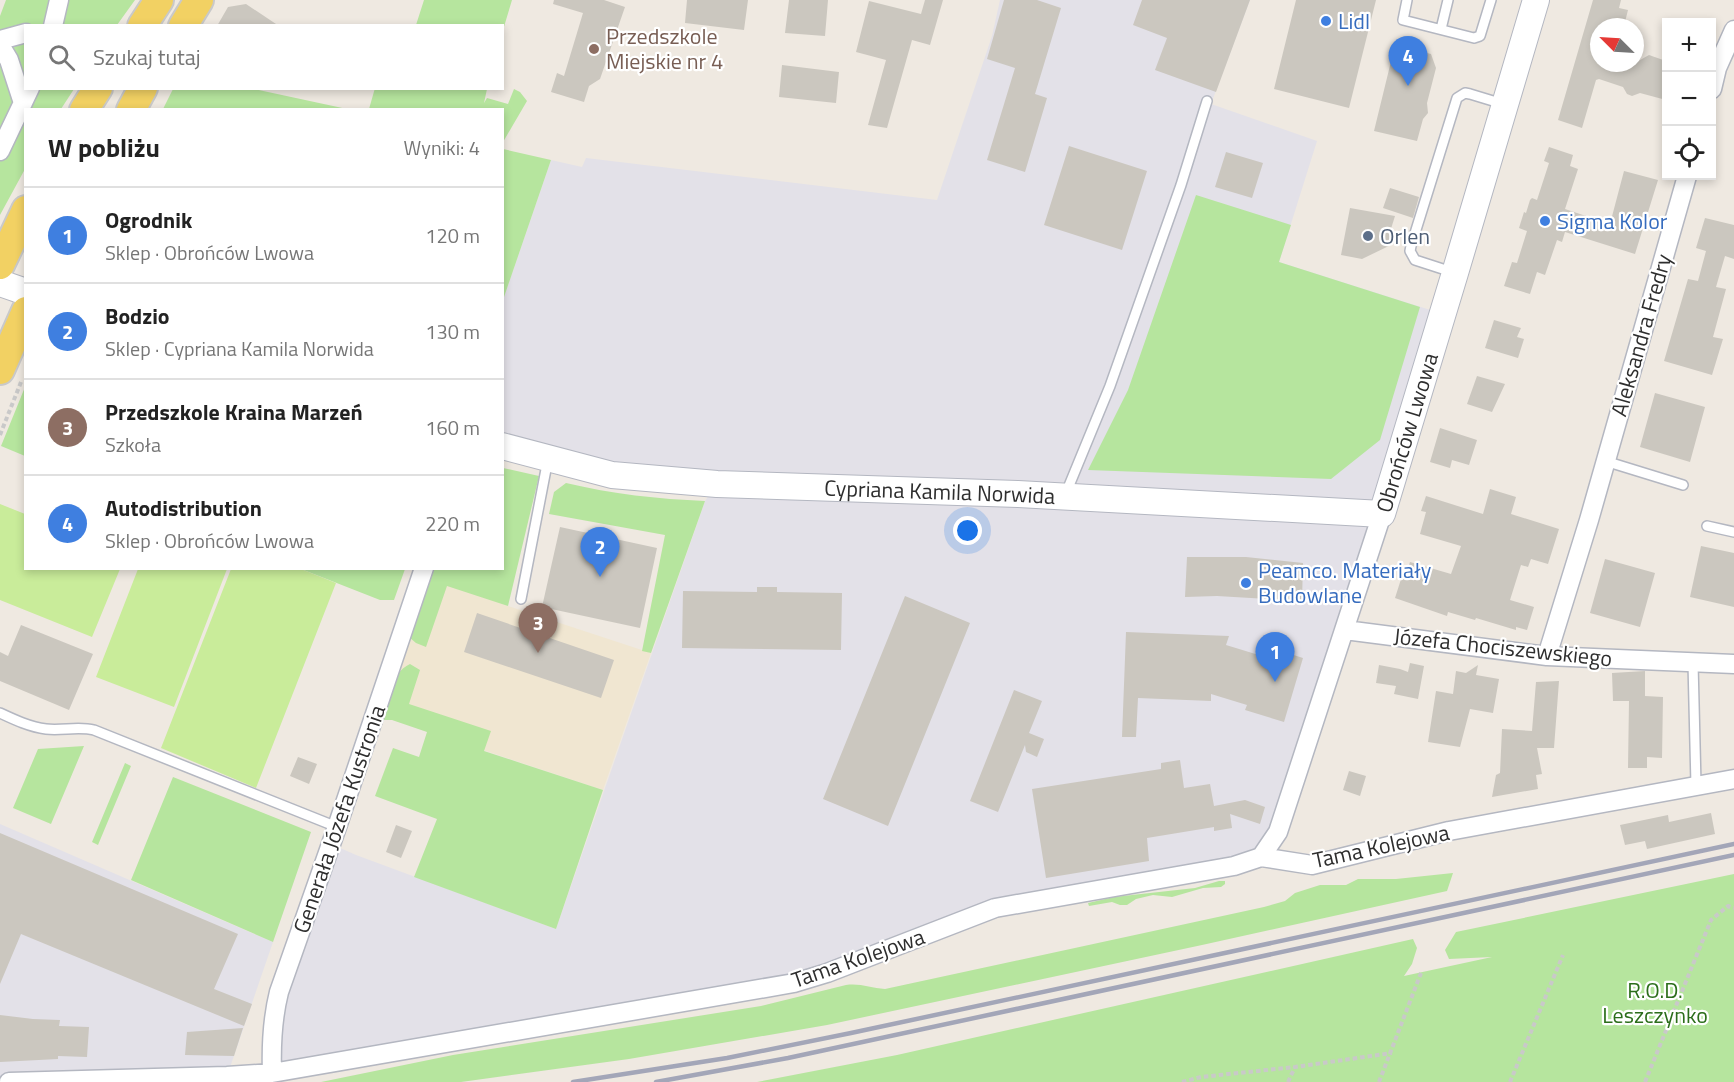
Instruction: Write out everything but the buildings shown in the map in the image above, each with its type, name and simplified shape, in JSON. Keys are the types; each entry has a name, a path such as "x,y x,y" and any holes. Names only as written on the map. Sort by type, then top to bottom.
{"main road":[{"path":"143,24 159,0"},
{"path":"184,24 199,0"},
{"path":"85,108 97,90"},
{"path":"132,108 142,90"},
{"path":"0,265 24,214"},
{"path":"0,370 24,316"}],"street":[{"path":"50,24 59,0"},
{"name":"Obrońców Lwowa","path":"1261,857 1278,832 1345,630 1536,0"},
{"path":"1716,72 1734,30"},
{"path":"0,40 24,34"},
{"path":"0,45 26,96 0,151"},
{"name":"Aleksandra Fredry","path":"1547,656 1686,180"},
{"path":"0,283 24,291"},
{"name":"Cypriana Kamila Norwida","path":"504,447 612,475 717,484 1064,497 1382,514"},
{"name":"Generała Józefa Kustronia","path":"272,1073 271,1035 276,1004 423,570"},
{"name":"Józefa Chociszewskiego","path":"1345,630 1547,656 1734,664"},
{"name":"Tama Kolejowa","path":"9,1082 272,1073 794,983 827,973 995,908 1234,866 1261,857 1312,865 1449,831 1734,779"}],"lane":[{"path":"1407,0 1403,20 1474,38 1480,36 1491,0"},
{"path":"1441,29 1448,0"},
{"path":"1455,273 1415,260 1411,246 1457,98 1465,93 1505,105"},
{"path":"1064,497 1110,386 1181,185 1207,101"},
{"path":"521,599 548,459"},
{"path":"1605,460 1683,485"},
{"path":"1707,526 1734,532"},
{"path":"1693,663 1696,785"},
{"path":"0,713 27,725 45,729 94,730 337,828"}],"path":[{"path":"0,435 24,376"},
{"path":"1645,1082 1711,920 1728,906 1734,906"},
{"path":"1510,1082 1563,955"},
{"path":"1379,1082 1421,973"},
{"path":"1182,1082 1392,1053"},
{"path":"1288,1082 1295,1067"}],"shaded area":[{"path":"1000,0 1250,0 1211,104 1317,141 1279,262 1443,314 1261,857 995,908 827,973 272,1073 271,1036 331,844 556,929 705,501 716,485 504,446 504,297 551,160 582,167 586,158 937,200 992,36"},
{"path":"422,573 508,606 651,653 603,790 375,714"},
{"path":"0,824 273,942 227,1076 0,1082"}],"green space":[{"path":"6,0 135,0 118,24 24,24 24,90 73,90 62,108 24,108 24,171 0,215 0,16"},
{"path":"424,0 512,0 504,27 504,24 416,24"},
{"path":"514,89 520,92 527,101 504,140 504,108 369,108 374,90 487,90 484,103 487,98 508,104"},
{"path":"172,90 259,90 342,108 164,108"},
{"path":"504,149 551,160 504,297"},
{"path":"1196,195 1291,225 1279,262 1420,307 1380,440 1331,479 1088,470 1128,390"},
{"path":"24,389 24,456 1,446"},
{"path":"504,468 539,476 508,606 447,586 426,647 409,637 431,570 504,570"},
{"path":"566,483 635,495 705,501 651,653 642,651 665,535 549,514 554,492"},
{"path":"0,504 24,514 24,570 120,570 92,637 0,600"},
{"path":"138,570 227,570 174,707 96,677"},
{"path":"231,570 304,570 336,583 256,788 161,748"},
{"path":"304,570 404,570 394,600 380,600"},
{"path":"410,664 420,670 409,704 491,731 484,751 603,790 556,929 414,877 437,819 375,796 393,748 419,757 427,732 392,720 381,720 394,681 403,668"},
{"path":"84,746 51,824 13,808 38,749"},
{"path":"125,763 131,766 98,845 92,842"},
{"path":"173,777 311,832 273,942 131,880"},
{"path":"1453,873 1447,891 827,1025 629,1059 461,1082 321,1082 453,1055 761,1006 846,985 885,989 1264,907 1285,901 1295,893 1320,885 1346,885 1358,879 1396,879"},
{"name":"R.O.D. Leszczynko","path":"1734,874 1734,1082 757,1082 897,1055 1413,939 1417,948 1412,964 1404,976 1492,957 1449,959 1445,950 1456,932"},
{"path":"1225,881 1225,884 1221,887 1203,888 1172,897 1153,895 1136,899 1127,905 1112,902 1089,906 1088,903 1114,897 1195,888"}],"railway":[{"path":"573,1082 727,1058 851,1033 1734,844"},
{"path":"656,1082 788,1058 1734,855"}],"place":[{"name":"Lidl","path":"1326,21"},
{"name":"Przedszkole Miejskie nr 4","path":"594,49"},
{"name":"Autodistribution","path":"1408,86"},
{"name":"Sigma Kolor","path":"1545,221"},
{"name":"Orlen","path":"1368,236"},
{"name":"Bodzio","path":"600,577"},
{"name":"Peamco. Materiały Budowlane","path":"1246,583"},
{"name":"Przedszkole Kraina Marzeń","path":"538,653"},
{"name":"Ogrodnik","path":"1275,682"}]}
